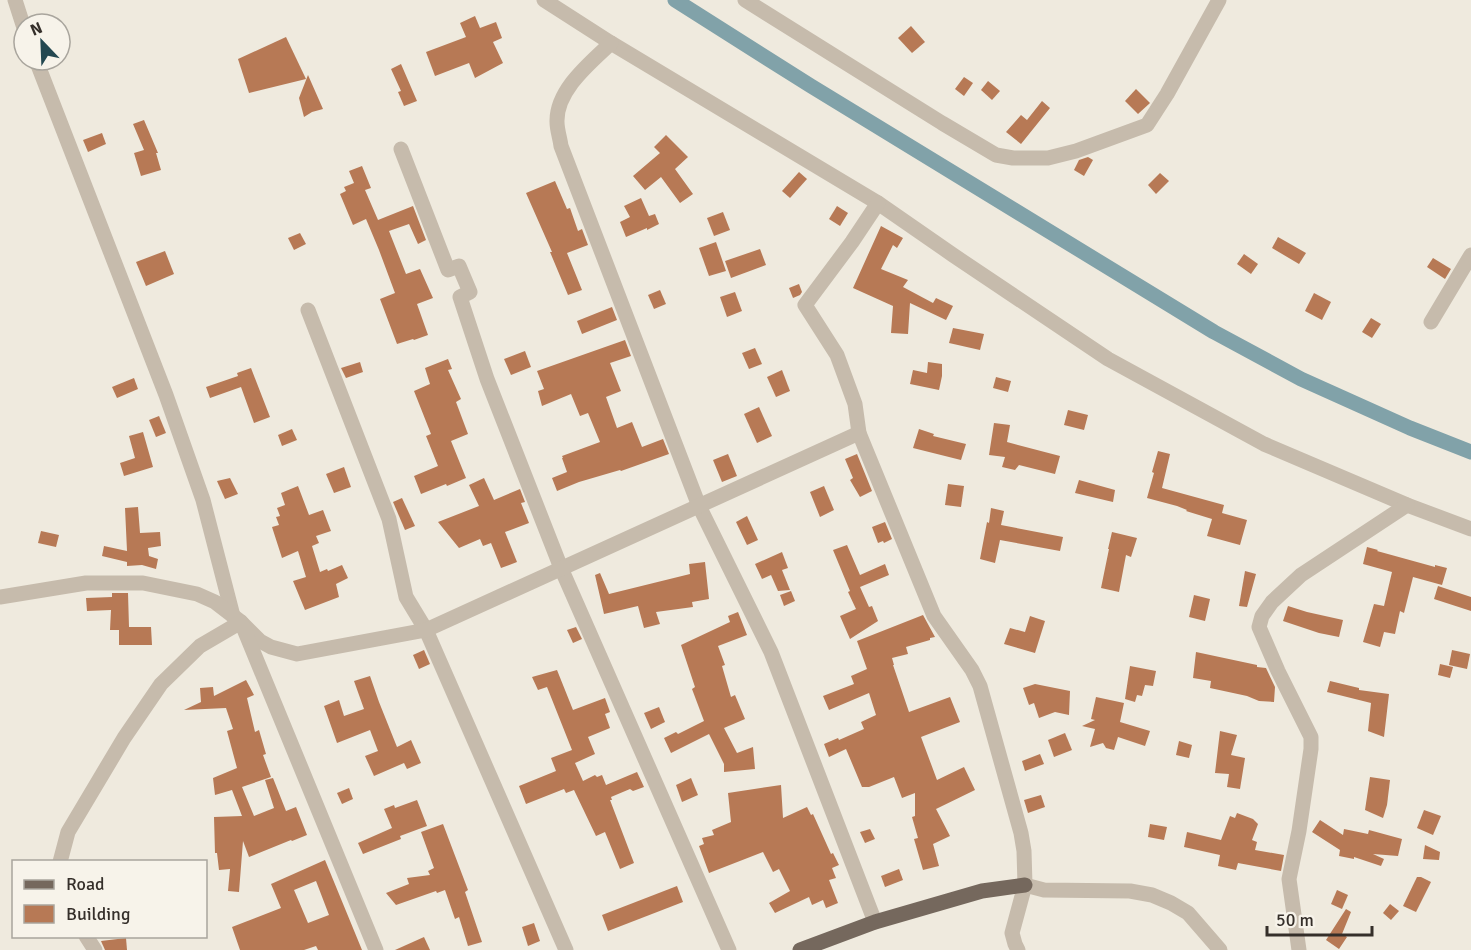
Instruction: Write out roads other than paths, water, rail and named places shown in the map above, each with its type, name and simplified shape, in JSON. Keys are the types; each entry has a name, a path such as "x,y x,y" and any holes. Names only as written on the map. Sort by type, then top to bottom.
{"main road":[{"path":"800,950 874,922 982,891 1025,885"}],"street":[{"path":"544,0 611,43 878,203 1108,359 1264,444 1407,505 1471,529"},
{"path":"746,0 996,155 1013,158 1048,158 1076,151 1147,125 1167,94 1219,0"},
{"path":"611,43 576,77 559,105 556,123 561,146 699,506 771,652 874,922"},
{"path":"41,72 170,406 203,500 237,619 376,950"},
{"path":"401,148 448,270 459,266 470,292 460,297 487,379 561,568 729,950"},
{"path":"878,203 805,305 837,355 855,404 859,434 934,616 972,670 980,686 1024,851 1025,885 1012,933 1018,950"},
{"path":"1431,322 1471,255"},
{"path":"308,310 389,519 406,597 426,630 566,950"},
{"path":"0,597 86,583 143,583 197,594 215,602 260,641 271,647 297,654 426,630 859,434"},
{"path":"1299,950 1289,879 1301,819 1311,736 1259,627 1262,616 1272,602 1301,575 1407,505"},
{"path":"60,860 68,832 124,738 161,684 200,646 237,619"},
{"path":"1025,885 1044,890 1130,891 1152,895 1188,914 1220,950"}],"waterway":[{"path":"675,0 811,86 1214,332 1301,379 1410,428 1471,452"}]}
